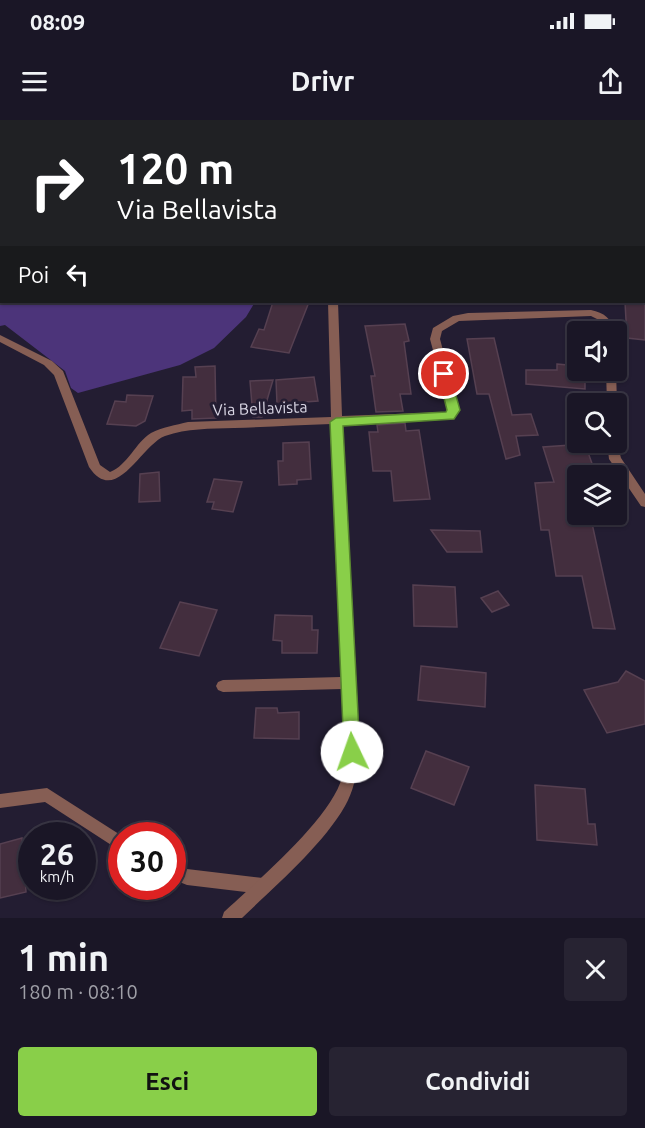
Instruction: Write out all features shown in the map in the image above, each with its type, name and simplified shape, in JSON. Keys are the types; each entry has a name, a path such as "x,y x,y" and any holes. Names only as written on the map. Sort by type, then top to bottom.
{"street":[{"path":"230,918 305,846 340,801 349,778 352,752 336,422 333,303"},
{"name":"Via Bellavista","path":"0,338 48,363 59,373 95,467 100,474 108,477 120,473 154,437 188,426 450,416 453,410 435,339 437,330 456,318 591,313 606,321"},
{"path":"615,453 615,459 645,502"},
{"path":"223,686 348,683"},
{"path":"0,801 47,795 108,836"},
{"path":"186,877 263,886"}],"shaded area":[{"path":"0,303 254,303 246,317 214,348 180,365 78,393 71,388 65,371 5,325 0,326"}],"building":[{"path":"273,303 309,303 289,353 251,347 259,329 264,330"},
{"path":"625,303 645,303 645,340 627,338"},
{"path":"405,324 409,341 404,342 411,394 400,394 403,411 376,412 371,376 375,376 365,326"},
{"path":"494,338 512,415 531,414 538,435 516,436 520,455 506,459 489,394 477,394 467,339"},
{"path":"557,364 567,365 567,381 585,381 585,389 526,384 526,370 557,370"},
{"path":"215,366 216,418 192,419 192,410 182,411 183,377 196,377 195,367"},
{"path":"314,377 318,401 277,404 276,380"},
{"path":"273,380 262,417 253,417 250,381"},
{"path":"127,395 153,396 145,421 136,426 107,424 115,401 126,402"},
{"path":"405,423 406,431 419,430 430,499 394,501 391,471 373,471 369,432 378,432 377,425"},
{"path":"309,442 311,479 297,480 297,484 279,485 278,461 283,461 283,443"},
{"path":"567,445 567,453 588,453 593,465 567,465 567,525 592,525 615,629 593,628 582,576 556,576 549,530 541,530 535,483 554,482 543,447"},
{"path":"159,472 160,501 139,502 140,474"},
{"path":"214,479 242,482 233,512 212,509 214,502 207,502"},
{"path":"431,530 480,531 482,552 447,552"},
{"path":"413,585 455,587 457,627 414,626"},
{"path":"498,591 509,605 492,612 481,598"},
{"path":"180,602 217,610 199,656 160,648"},
{"path":"275,615 312,616 312,630 318,630 317,653 282,653 282,641 273,640"},
{"path":"421,666 486,673 485,707 418,700"},
{"path":"626,671 645,681 645,724 607,733 584,690 618,682"},
{"path":"256,708 277,708 278,713 299,712 299,739 254,738"},
{"path":"426,751 469,767 454,805 411,788"},
{"path":"535,785 585,789 588,824 595,824 597,845 537,840"},
{"path":"18,839 18,894 0,898 0,844"}],"route":[{"path":"352,752 336,422 450,416 453,410 444,374"}]}
